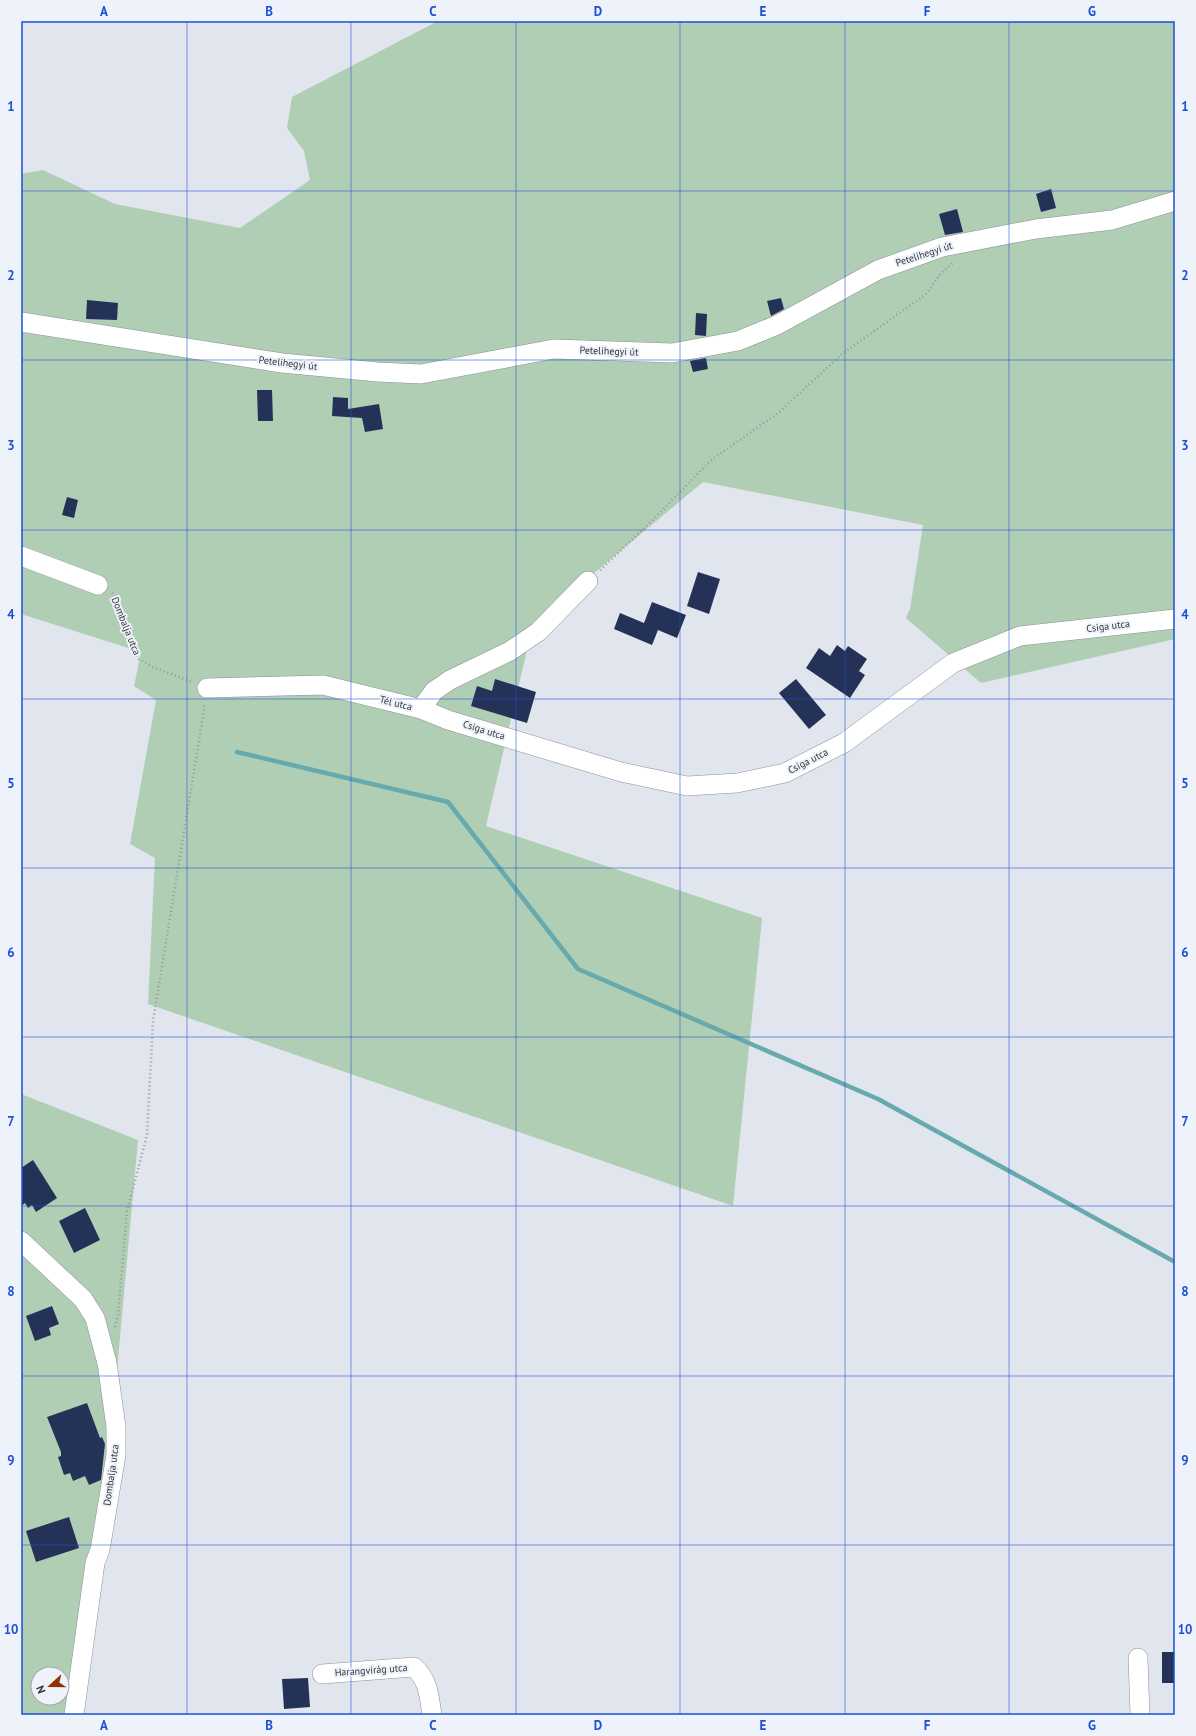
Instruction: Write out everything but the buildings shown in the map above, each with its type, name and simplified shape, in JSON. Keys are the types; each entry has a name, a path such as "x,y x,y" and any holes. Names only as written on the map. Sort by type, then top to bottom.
{"street":[{"name":"Petelihegyi út","path":"21,322 282,363 378,372 421,374 554,349 672,353 738,341 777,326 878,270 942,247 1036,229 1112,220 1175,201"},
{"path":"21,556 98,585"},
{"name":"Tél utca","path":"207,688 323,685 421,709 434,691 450,680 510,650 538,632 588,581"},
{"name":"Csiga utca","path":"421,709 448,720 621,772 687,786 737,783 785,773 844,743 953,663 1020,636 1175,619"},
{"name":"Dombalja utca","path":"21,1241 82,1299 95,1318 107,1363 114,1404 116,1455 100,1550 95,1563 74,1715"},
{"path":"1138,1658 1140,1715"},
{"name":"Harangvirág utca","path":"322,1674 414,1667 423,1675 429,1691 432,1715"}],"path":[{"path":"588,581 654,519 710,461 778,413 842,354 926,294 942,272 958,259"},
{"name":"Dombalja utca","path":"98,585 115,595 130,642 137,658 152,667 207,688"},
{"path":"115,1329 118,1315 127,1211 147,1135 153,1020 207,688"}],"green space":[{"path":"438,21 1175,21 1175,639 981,683 906,618 910,609 923,525 703,482 533,624 486,826 762,918 733,1206 148,1004 155,858 130,844 156,700 134,686 141,652 21,614 21,174 43,170 115,204 240,228 310,180 304,151 287,128 292,97"},
{"path":"21,1094 138,1140 112,1425 70,1695 70,1666 30,1666 30,1706 68,1706 67,1714 21,1715"}],"waterway":[{"path":"237,752 448,802 578,969 878,1099 1175,1262"}]}
